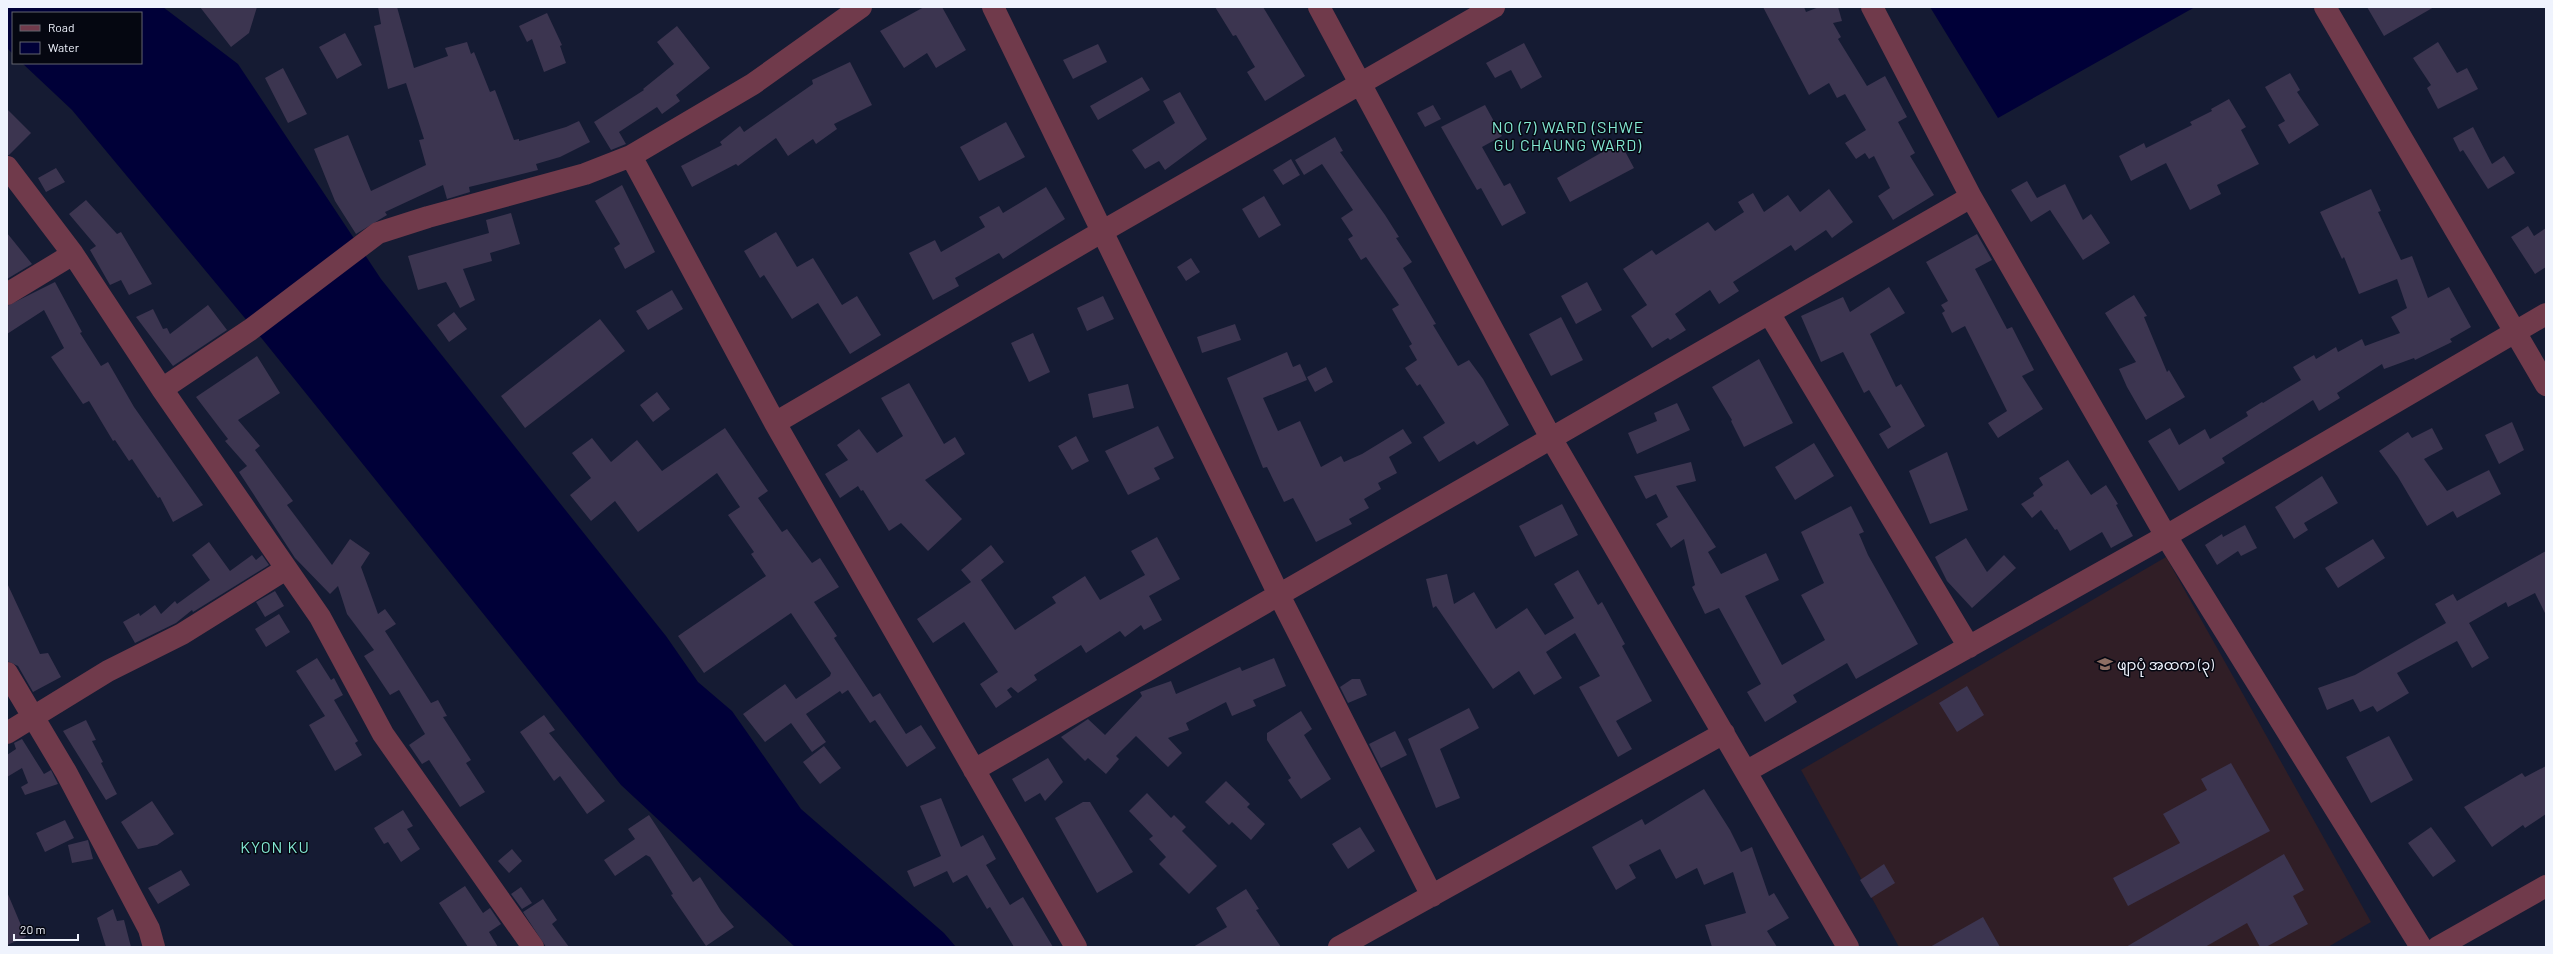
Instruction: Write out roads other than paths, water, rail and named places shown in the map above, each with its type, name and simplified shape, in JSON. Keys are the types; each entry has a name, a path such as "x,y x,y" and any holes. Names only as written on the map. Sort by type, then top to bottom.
{"street":[{"path":"162,388 250,330 378,233 428,217 585,174 631,156 752,84 861,7"},
{"path":"993,7 1279,595 1432,896"},
{"path":"1319,7 1362,84 1551,438 1747,771 1848,947"},
{"path":"775,423 1103,231 1494,7"},
{"path":"1872,7 1971,197 2166,536 2421,947"},
{"path":"2325,7 2546,385"},
{"path":"631,156 775,423 1076,947"},
{"path":"7,167 73,254 162,388 320,617 383,734 533,947"},
{"path":"974,770 1971,197"},
{"path":"7,294 73,254"},
{"path":"1769,313 1969,647"},
{"path":"1747,771 2166,536 2546,314"},
{"path":"7,733 108,671 182,634 286,569"},
{"path":"7,674 66,772 149,929 154,947"},
{"path":"1340,947 1724,733"},
{"path":"2438,947 2546,886"}],"water":[{"path":"7,7 163,7 238,64 381,279 666,636 698,682 732,711 801,809 944,933 956,947 795,947 621,785 263,340 72,110 23,64 142,64 142,12 12,12 12,53 7,48"},
{"path":"1930,7 2195,7 1998,118"}],"place":[{"name":"ဖျာပုံ အထက (၃)","path":"2105,664"}],"district":[{"name":"NO (7) WARD (SHWE GU CHAUNG WARD)","path":"1568,135"},
{"name":"KYON KU","path":"275,846"}]}
